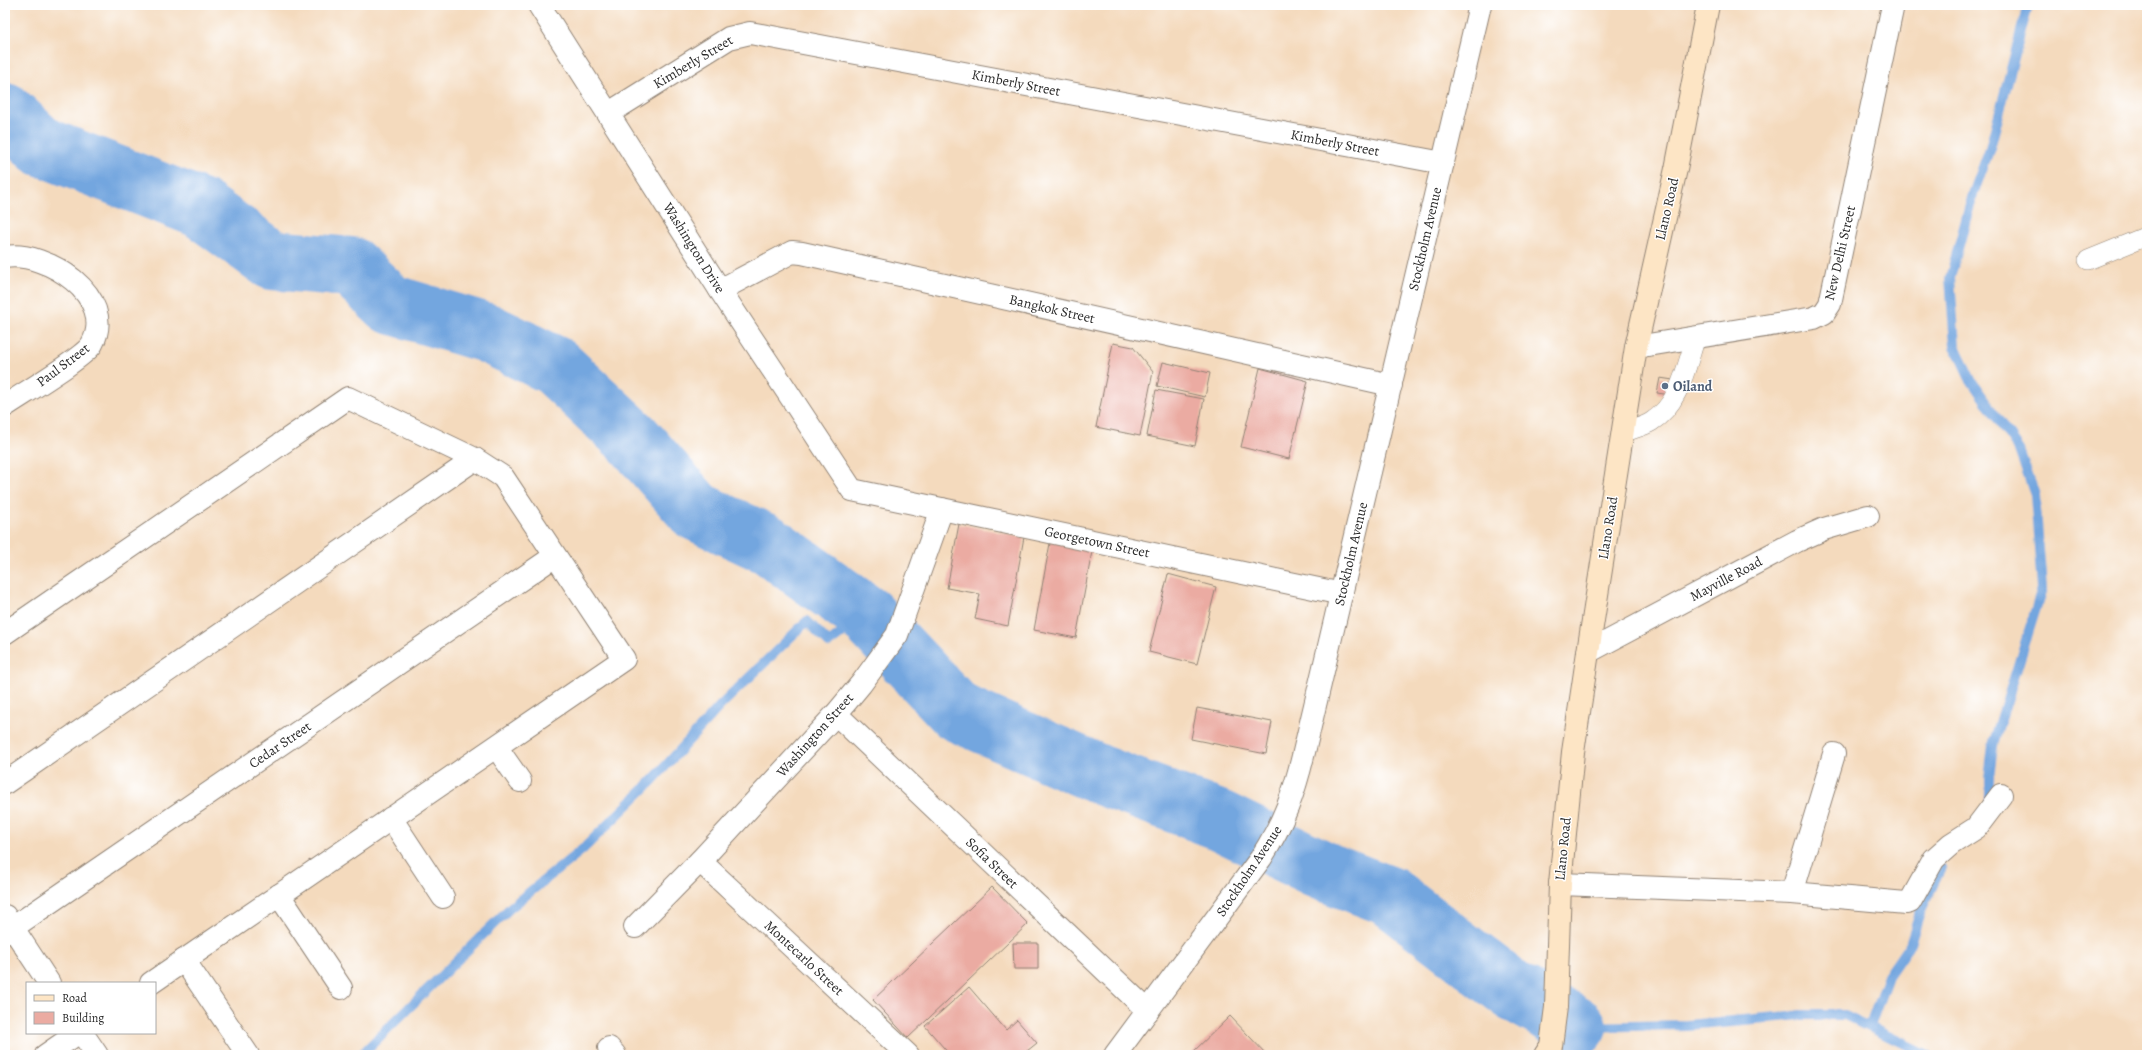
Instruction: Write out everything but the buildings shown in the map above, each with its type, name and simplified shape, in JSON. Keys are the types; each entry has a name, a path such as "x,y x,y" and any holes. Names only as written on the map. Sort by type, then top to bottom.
{"main road":[{"name":"Llano Road","path":"1548,1051 1556,1007 1560,884 1573,752 1588,652 1636,347 1676,169 1708,5"}],"street":[{"name":"Washington Drive","path":"540,5 720,290 852,490"},
{"name":"Stockholm Avenue","path":"1115,1055 1261,858 1278,830 1296,785 1480,5"},
{"name":"New Delhi Street","path":"1636,347 1814,318 1824,313 1830,304 1893,5"},
{"name":"Kimberly Street","path":"609,113 729,38 750,33 1443,163"},
{"name":"Bangkok Street","path":"720,290 792,252 802,253 1391,385"},
{"name":"Paul Street","path":"5,257 14,255 44,261 67,275 85,291 95,310 98,329 91,345 5,406"},
{"path":"5,633 348,398 475,459 504,477 624,659 152,982"},
{"path":"5,783 475,459"},
{"name":"Georgetown Street","path":"852,490 1342,594"},
{"name":"Washington Street","path":"635,927 700,861 836,714 861,684 897,635 942,509"},
{"name":"Mayville Road","path":"1588,652 1797,541 1824,529 1868,516"},
{"name":"Cedar Street","path":"8,925 555,556"},
{"name":"Sofia Street","path":"836,714 1148,1011"},
{"path":"496,748 520,781"},
{"path":"1792,893 1834,754"},
{"path":"1560,884 1792,893 1906,903 1910,902 1934,859 1951,844 1976,828 2001,795"},
{"path":"391,818 443,897"},
{"name":"Montecarlo Street","path":"700,861 908,1055"},
{"path":"279,895 341,988"},
{"path":"8,925 48,982"},
{"path":"184,960 248,1055"},
{"path":"46,1055 77,1034"},
{"path":"83,1034 97,1055"}],"lane":[{"path":"2088,260 2147,236"},
{"path":"1623,433 1651,422 1665,410 1676,396 1696,337"}],"waterway":[{"path":"1989,803 1989,778 1993,745 2042,589 2035,495 2019,450 1971,380 1955,346 1950,278 1973,194 1990,148 2028,5"},
{"path":"5,112 41,146 200,208 272,260 351,267 390,304 487,333 555,366 633,439 696,511 769,545 866,615 957,712 1098,774 1219,820 1326,872 1389,896 1513,991 1577,1027"},
{"path":"361,1055 510,908 583,849 652,781 720,706 807,621 829,643 866,615"},
{"path":"1870,1026 1888,976 1910,944 1921,910 1941,868"},
{"path":"1577,1027 1687,1025 1801,1015 1845,1015 1927,1055"}],"place":[{"name":"Oiland","path":"1665,386"}]}
